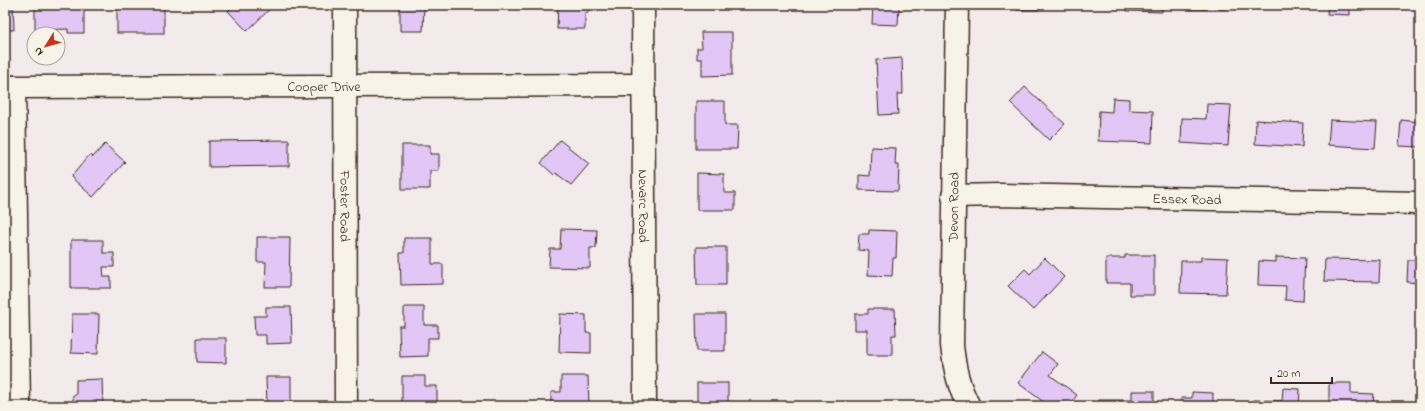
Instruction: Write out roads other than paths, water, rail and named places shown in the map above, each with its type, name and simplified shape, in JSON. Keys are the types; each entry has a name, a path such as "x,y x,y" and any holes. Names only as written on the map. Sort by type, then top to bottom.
{"street":[{"name":"Foster Road","path":"345,5 346,406"},
{"name":"Nevarc Road","path":"643,5 645,406"},
{"name":"Devon Road","path":"957,5 952,345 953,360 957,378 969,406"},
{"name":"Cooper Drive","path":"9,87 644,85"},
{"path":"9,87 19,406"},
{"name":"Essex Road","path":"953,196 1000,195 1420,203"}]}
